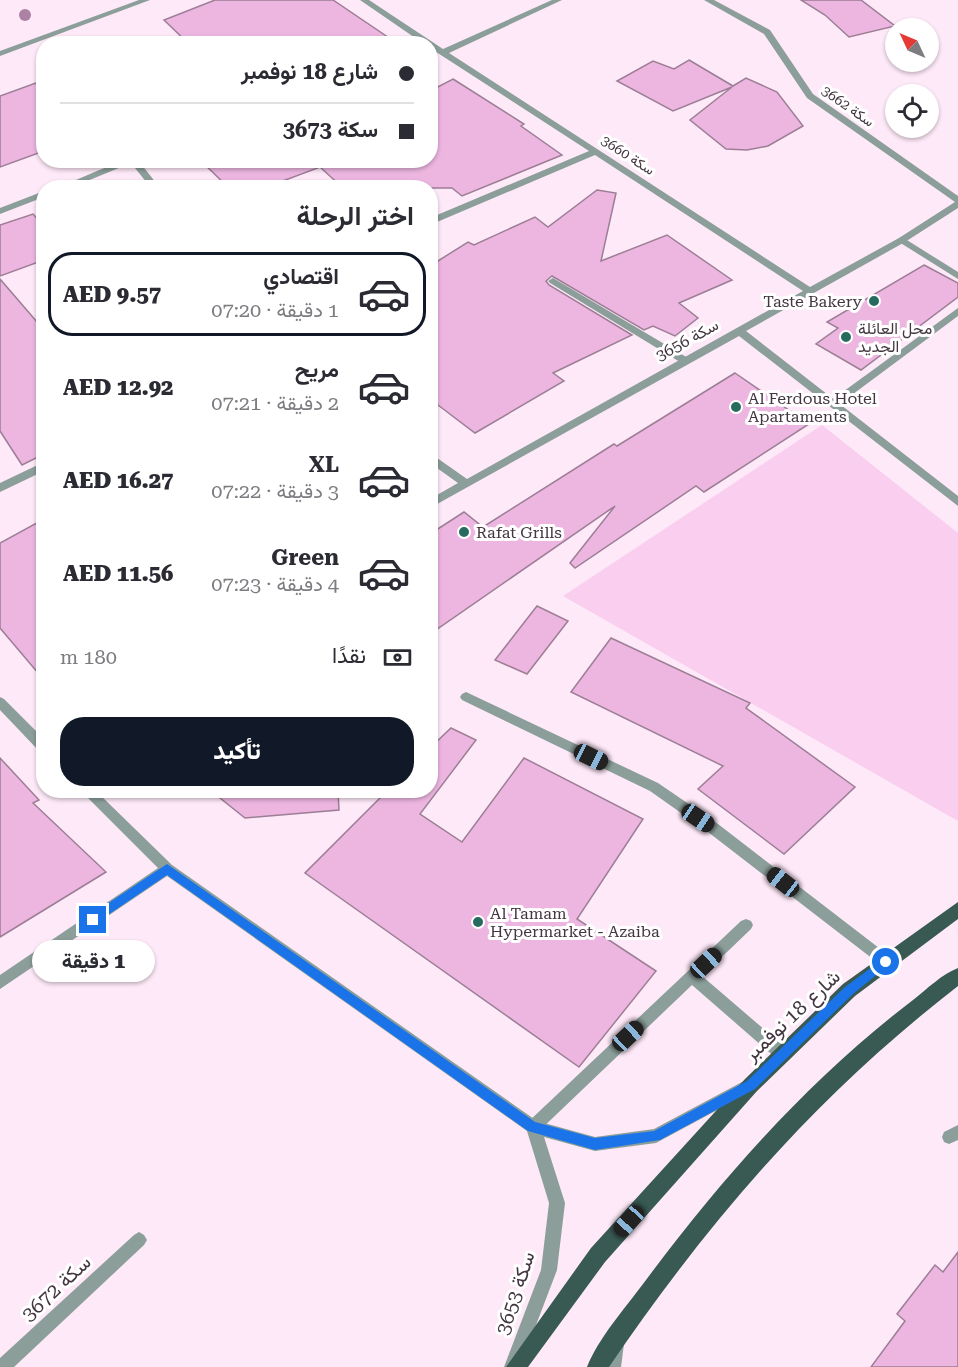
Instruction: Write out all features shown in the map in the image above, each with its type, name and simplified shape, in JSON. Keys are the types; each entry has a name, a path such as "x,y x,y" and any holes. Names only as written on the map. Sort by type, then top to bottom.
{"main road":[{"name":"شارع 18 نوفمبر","path":"514,1367 598,1255 751,1085 849,990 958,909"},
{"path":"597,1367 616,1338 739,1176 841,1070 958,976"}],"street":[{"path":"49,36 146,0"},
{"name":"سكة 3660","path":"364,0 418,36"},
{"name":"سكة 3662","path":"708,0 767,32 810,96 958,202"},
{"path":"444,52 551,1"},
{"path":"0,54 36,41"},
{"name":"سكة 3660","path":"438,49 808,291"},
{"path":"438,219 596,152"},
{"path":"82,180 112,168"},
{"path":"140,168 149,180"},
{"path":"0,211 36,197"},
{"name":"سكة 3656","path":"438,499 902,240 958,202"},
{"path":"902,240 958,276"},
{"path":"553,281 684,360"},
{"path":"833,404 958,311"},
{"path":"738,330 958,502"},
{"path":"438,463 465,483"},
{"path":"0,488 36,470"},
{"path":"466,697 654,787 713,828 886,962"},
{"path":"0,702 36,733"},
{"path":"95,798 167,869 532,1127 595,1144 656,1136 751,1085"},
{"path":"0,982 167,869"},
{"path":"532,1127 746,925"},
{"path":"692,976 782,1054"},
{"name":"سكة 3653","path":"514,1367 549,1270 557,1203 532,1127"},
{"name":"سكة 3672","path":"2,1367 139,1240"},
{"path":"613,1367 616,1338"}],"shaded area":[{"path":"822,425 958,533 958,821 563,596"}],"building":[{"path":"215,0 333,0 386,36 181,36 164,20"},
{"path":"801,0 861,0 885,18 885,28 849,37 825,15"},
{"path":"689,60 733,86 746,78 777,92 803,126 768,146 747,150 726,149 690,120 732,87 673,111 617,81 653,61 674,69"},
{"path":"453,79 524,124 521,126 562,155 462,196 452,188 438,188 438,180 334,180 321,168 438,168 438,87"},
{"path":"36,83 36,154 0,167 0,96"},
{"path":"208,168 317,168 285,180 221,180"},
{"path":"597,190 616,193 601,261 667,235 732,280 679,303 698,318 675,336 653,326 644,330 552,276 546,281 549,285 632,335 553,373 564,381 475,433 438,405 438,261 468,242 474,245 535,217 548,227"},
{"path":"33,214 36,217 36,263 0,276 0,225"},
{"path":"924,265 958,283 958,297 861,370 816,344 838,328 827,322"},
{"path":"0,279 36,321 36,458 22,465 0,431"},
{"path":"735,373 809,424 704,492 696,486 575,568 570,563 615,506 438,628 438,529 464,512 483,527 614,444 617,446"},
{"path":"36,523 36,671 0,628 0,543"},
{"path":"537,606 568,621 527,674 495,660"},
{"path":"611,638 750,703 746,708 855,787 784,854 698,789 723,766 571,692"},
{"name":"Al Tamam Hypermarket - Azaiba","path":"451,728 476,740 438,790 438,740"},
{"path":"0,758 39,800 33,803 106,872 0,937"},
{"name":"Al Tamam Hypermarket - Azaiba","path":"524,758 643,819 577,919 656,971 579,1067 305,873 380,798 432,798 420,814 462,842"},
{"path":"220,798 338,798 339,810 245,818"},
{"path":"958,1252 958,1367 871,1367 905,1321 897,1314 935,1265 943,1272"}],"place":[{"name":"Taste Bakery","path":"874,301"},
{"name":"محل العائلة الجديد","path":"846,337"},
{"name":"Al Ferdous Hotel Apartaments","path":"736,407"},
{"name":"Rafat Grills","path":"464,532"},
{"name":"Al Tamam Hypermarket - Azaiba","path":"478,922"}],"route":[{"path":"93,920 167,869 532,1127 595,1144 656,1136 751,1085 849,990 886,962"}]}
